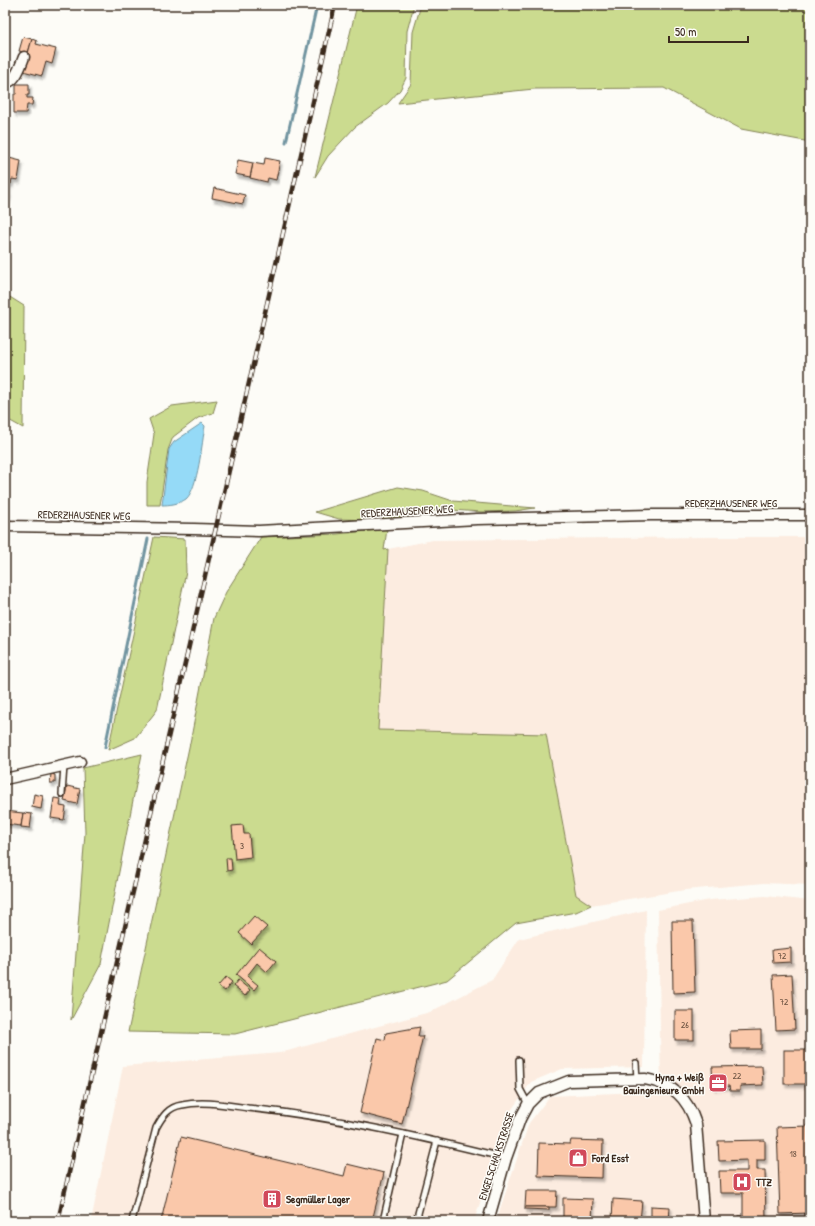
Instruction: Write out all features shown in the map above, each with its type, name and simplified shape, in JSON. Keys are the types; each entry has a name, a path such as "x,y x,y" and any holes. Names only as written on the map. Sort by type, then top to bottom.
{"street":[{"path":"5,83 16,75 24,58"},
{"name":"REDERZHAUSENER WEG","path":"5,526 259,531 477,519 667,515 810,515"},
{"path":"5,779 80,762"},
{"name":"ENGELSCHALKSTRASSE","path":"488,1221 506,1158 520,1119 528,1104 539,1093 569,1081 641,1079 657,1081 667,1086 686,1101 692,1112 696,1124 704,1221"}],"lane":[{"path":"62,794 64,766"},
{"path":"519,1060 520,1089 528,1104"},
{"path":"636,1063 641,1079"},
{"path":"132,1221 156,1128 163,1115 172,1108 181,1105 200,1103 279,1111 437,1141 506,1158"},
{"path":"383,1221 403,1134"},
{"path":"416,1221 437,1141"}],"shaded area":[{"path":"810,537 810,885 764,883 685,890 591,905 576,895 546,734 378,730 388,549 433,540"},
{"path":"765,896 810,901 810,1221 496,1221 529,1123 550,1096 661,1091 658,910 710,900"},
{"path":"646,910 644,1067 562,1069 531,1082 510,1112 474,1221 91,1221 123,1066 280,1053 430,1012 492,980 519,939"}],"green space":[{"path":"357,5 414,5 407,31 406,78 400,90 388,103 355,127 328,156 315,177"},
{"path":"421,5 810,5 810,142 741,129 664,88 534,89 398,103 411,84 413,32"},
{"path":"5,294 24,306 23,428 5,418"},
{"path":"217,400 213,413 198,418 173,437 168,450 160,505 147,505 147,482 154,434 149,419 172,406"},
{"path":"398,487 423,491 453,501 535,508 515,511 482,512 451,510 429,511 407,517 370,520 339,519 315,512"},
{"path":"387,529 384,550 388,549 378,730 546,734 576,895 591,905 576,912 516,923 447,980 235,1034 128,1032 191,738 214,618 226,592 261,537 337,534"},
{"path":"154,537 185,539 186,572 157,710 135,738 108,750"},
{"path":"142,754 101,964 71,1020 85,833 83,768"}],"water":[{"path":"202,423 205,426 194,486 186,499 180,502 162,505 169,449 174,442"}],"building":[{"path":"23,37 32,39 28,53 19,51"},
{"path":"32,39 37,41 36,44 56,49 52,64 46,62 42,76 23,71"},
{"path":"16,84 29,84 29,95 27,95 27,98 33,98 32,105 27,105 26,113 14,113 14,94 16,94"},
{"path":"5,157 21,161 18,180 12,179 11,184 5,183"},
{"path":"265,158 280,161 276,180 268,178 267,182 250,178 253,163 264,165"},
{"path":"238,160 253,163 250,177 235,174"},
{"path":"5,183 9,183 8,193 5,192"},
{"path":"214,188 245,195 243,204 212,198"},
{"path":"5,192 9,193 7,202 5,202"},
{"path":"51,774 55,775 55,783 50,783"},
{"path":"67,786 80,789 77,804 64,801"},
{"path":"34,794 43,796 41,809 32,807"},
{"path":"54,798 61,799 60,806 66,807 64,820 51,818"},
{"path":"5,811 23,813 21,826 5,824"},
{"path":"23,813 32,814 30,828 21,827"},
{"path":"243,825 244,834 249,834 251,857 235,859 232,826"},
{"path":"226,858 231,858 232,870 227,871"},
{"path":"254,916 267,927 251,944 239,933"},
{"path":"672,921 693,921 695,992 673,993"},
{"path":"259,947 276,961 267,972 257,963 247,976 258,985 254,990 236,975"},
{"path":"791,948 791,962 773,963 772,950"},
{"path":"807,948 810,948 810,1027"},
{"path":"792,974 795,1029 776,1030 773,975"},
{"path":"226,977 232,982 225,991 218,986"},
{"path":"238,980 250,990 245,996 233,986"},
{"path":"675,1011 694,1011 694,1040 675,1040"},
{"path":"420,1027 418,1036 423,1036 402,1124 360,1113 377,1038 385,1040 386,1033"},
{"path":"761,1030 761,1049 731,1049 730,1031"},
{"path":"784,1050 810,1050 810,1084 784,1084"},
{"path":"762,1066 763,1085 740,1086 740,1091 730,1091 729,1086 713,1087 712,1067"},
{"path":"808,1126 810,1213 780,1214 777,1127"},
{"name":"Segmüller Lager","path":"181,1137 344,1176 347,1164 384,1173 372,1221 161,1221"},
{"path":"571,1140 603,1141 602,1178 538,1176 539,1143 570,1144"},
{"name":"TTZ","path":"765,1140 765,1160 757,1160 757,1170 765,1170 766,1221 743,1221 743,1193 720,1193 719,1171 747,1171 747,1160 719,1161 718,1141"},
{"path":"526,1191 557,1191 556,1207 525,1207"},
{"path":"563,1198 593,1199 592,1221 563,1221"},
{"path":"613,1199 642,1201 640,1221 612,1221"},
{"path":"651,1206 670,1207 669,1221 651,1221"},
{"path":"525,1207 549,1207 549,1210 525,1209"},
{"path":"739,1216 743,1216 743,1221 739,1221"}],"waterway":[{"path":"286,142 317,5"},
{"path":"105,747 148,539"}],"railway":[{"path":"58,1221 335,5"}],"place":[{"name":"Hyna + Weiß Bauingenieure GmbH","path":"718,1083"},
{"name":"Ford Esst","path":"578,1158"},
{"name":"TTZ","path":"742,1182"},
{"name":"Segmüller Lager","path":"272,1199"}]}
